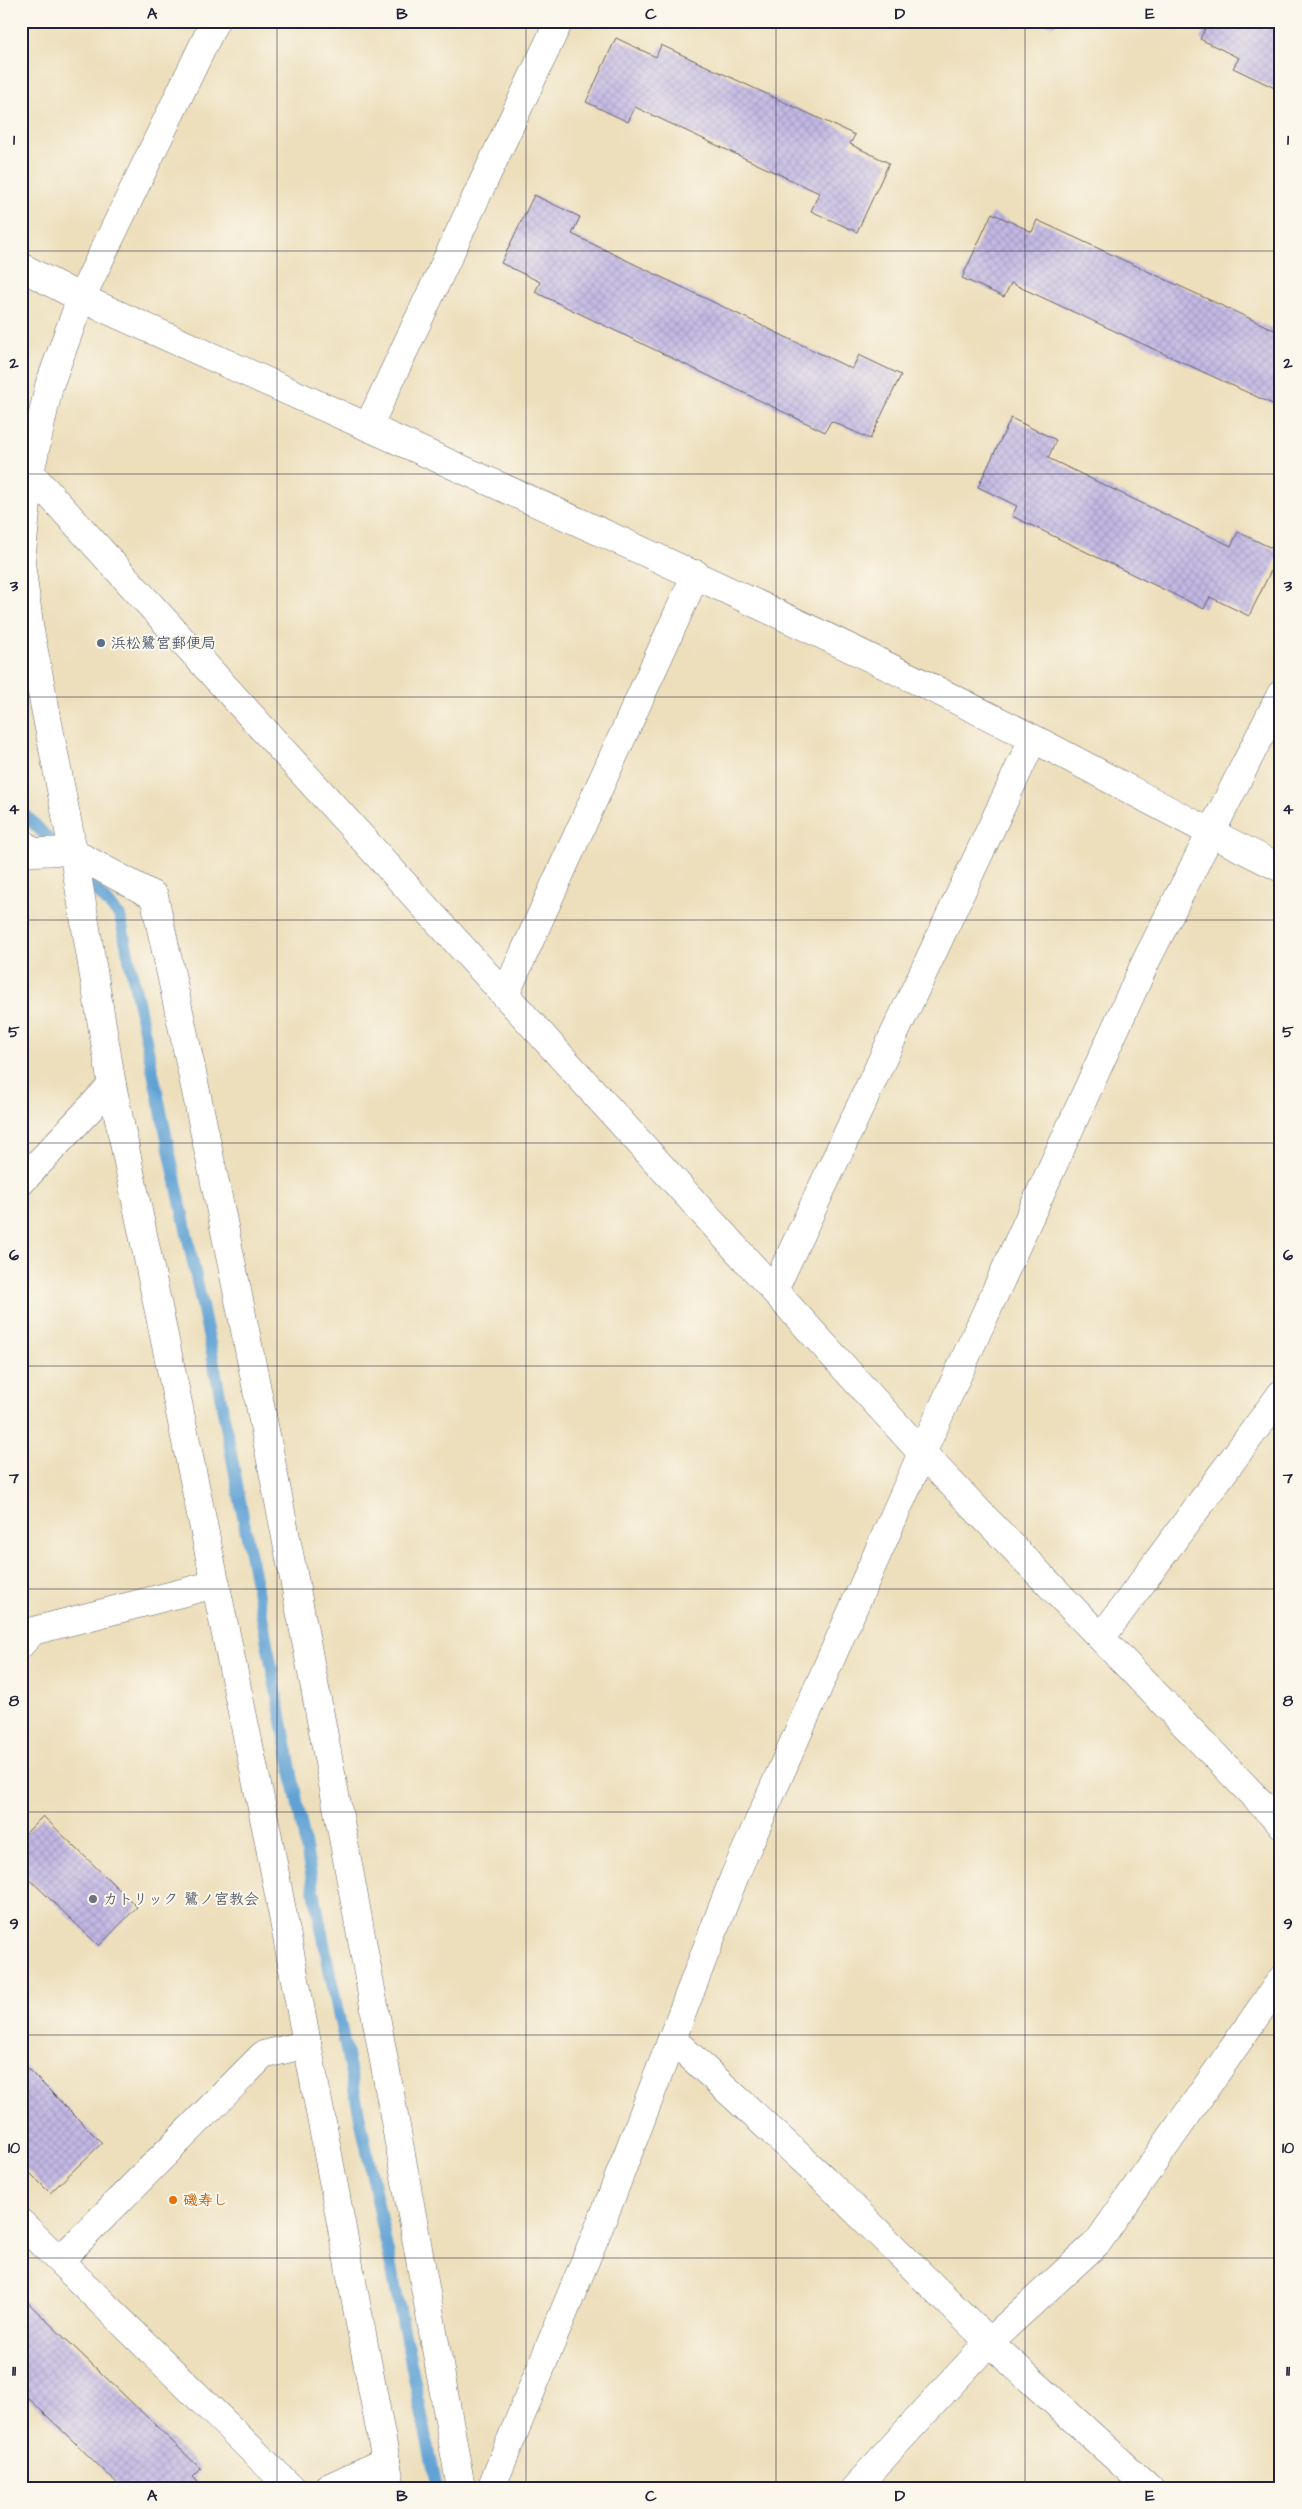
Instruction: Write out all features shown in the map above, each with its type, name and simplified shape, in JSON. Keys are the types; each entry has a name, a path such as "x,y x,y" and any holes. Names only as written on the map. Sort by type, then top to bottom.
{"street":[{"path":"215,21 81,298 49,386 30,473 21,562 30,631 72,853 112,1085 269,1842 391,2488"},
{"path":"368,427 559,21"},
{"path":"21,267 81,298 696,574 1033,739 1210,834 1281,868"},
{"path":"30,473 922,1453 1281,1824"},
{"path":"505,996 696,574"},
{"path":"491,2488 607,2208 734,1875 922,1453 1147,959 1281,694"},
{"path":"774,1290 1033,739"},
{"path":"27,847 72,853 154,896 277,1491 363,1938 462,2488"},
{"path":"21,1182 112,1085"},
{"path":"1101,1638 1281,1394"},
{"path":"25,1632 216,1584"},
{"path":"855,2488 989,2342 1098,2242 1281,1980"},
{"path":"672,2039 824,2179 989,2342 1149,2488"},
{"path":"60,2260 264,2055 307,2044"},
{"path":"21,2222 291,2488"},
{"path":"328,2488 386,2461"}],"building":[{"path":"1041,21 1055,21 1052,27"},
{"path":"1209,21 1281,21 1281,91 1233,68 1239,58 1200,39"},
{"path":"616,38 656,57 661,45 855,135 850,144 889,163 857,232 811,211 819,193 635,107 628,122 586,102"},
{"path":"534,195 580,217 572,234 852,369 859,355 901,375 870,439 831,421 825,432 535,292 540,282 501,263"},
{"path":"992,213 1032,232 1037,220 1281,333 1281,408 1011,283 1004,297 962,278"},
{"path":"1011,418 1056,440 1048,458 1231,546 1238,532 1280,552 1249,616 1210,597 1204,609 1012,516 1017,506 978,487"},
{"path":"43,1816 137,1907 99,1946 21,1871 21,1838"},
{"path":"21,2062 102,2143 50,2193 21,2164"},
{"path":"21,2296 201,2469 193,2477 204,2488 122,2488 21,2391"}],"waterway":[{"path":"21,810 58,849"},
{"path":"82,875 120,916 212,1353 327,1959 437,2488"}],"place":[{"name":"浜松鷺宮郵便局","path":"101,643"},
{"name":"カトリック 鷺ノ宮教会","path":"93,1899"},
{"name":"磯寿し","path":"173,2200"}]}
